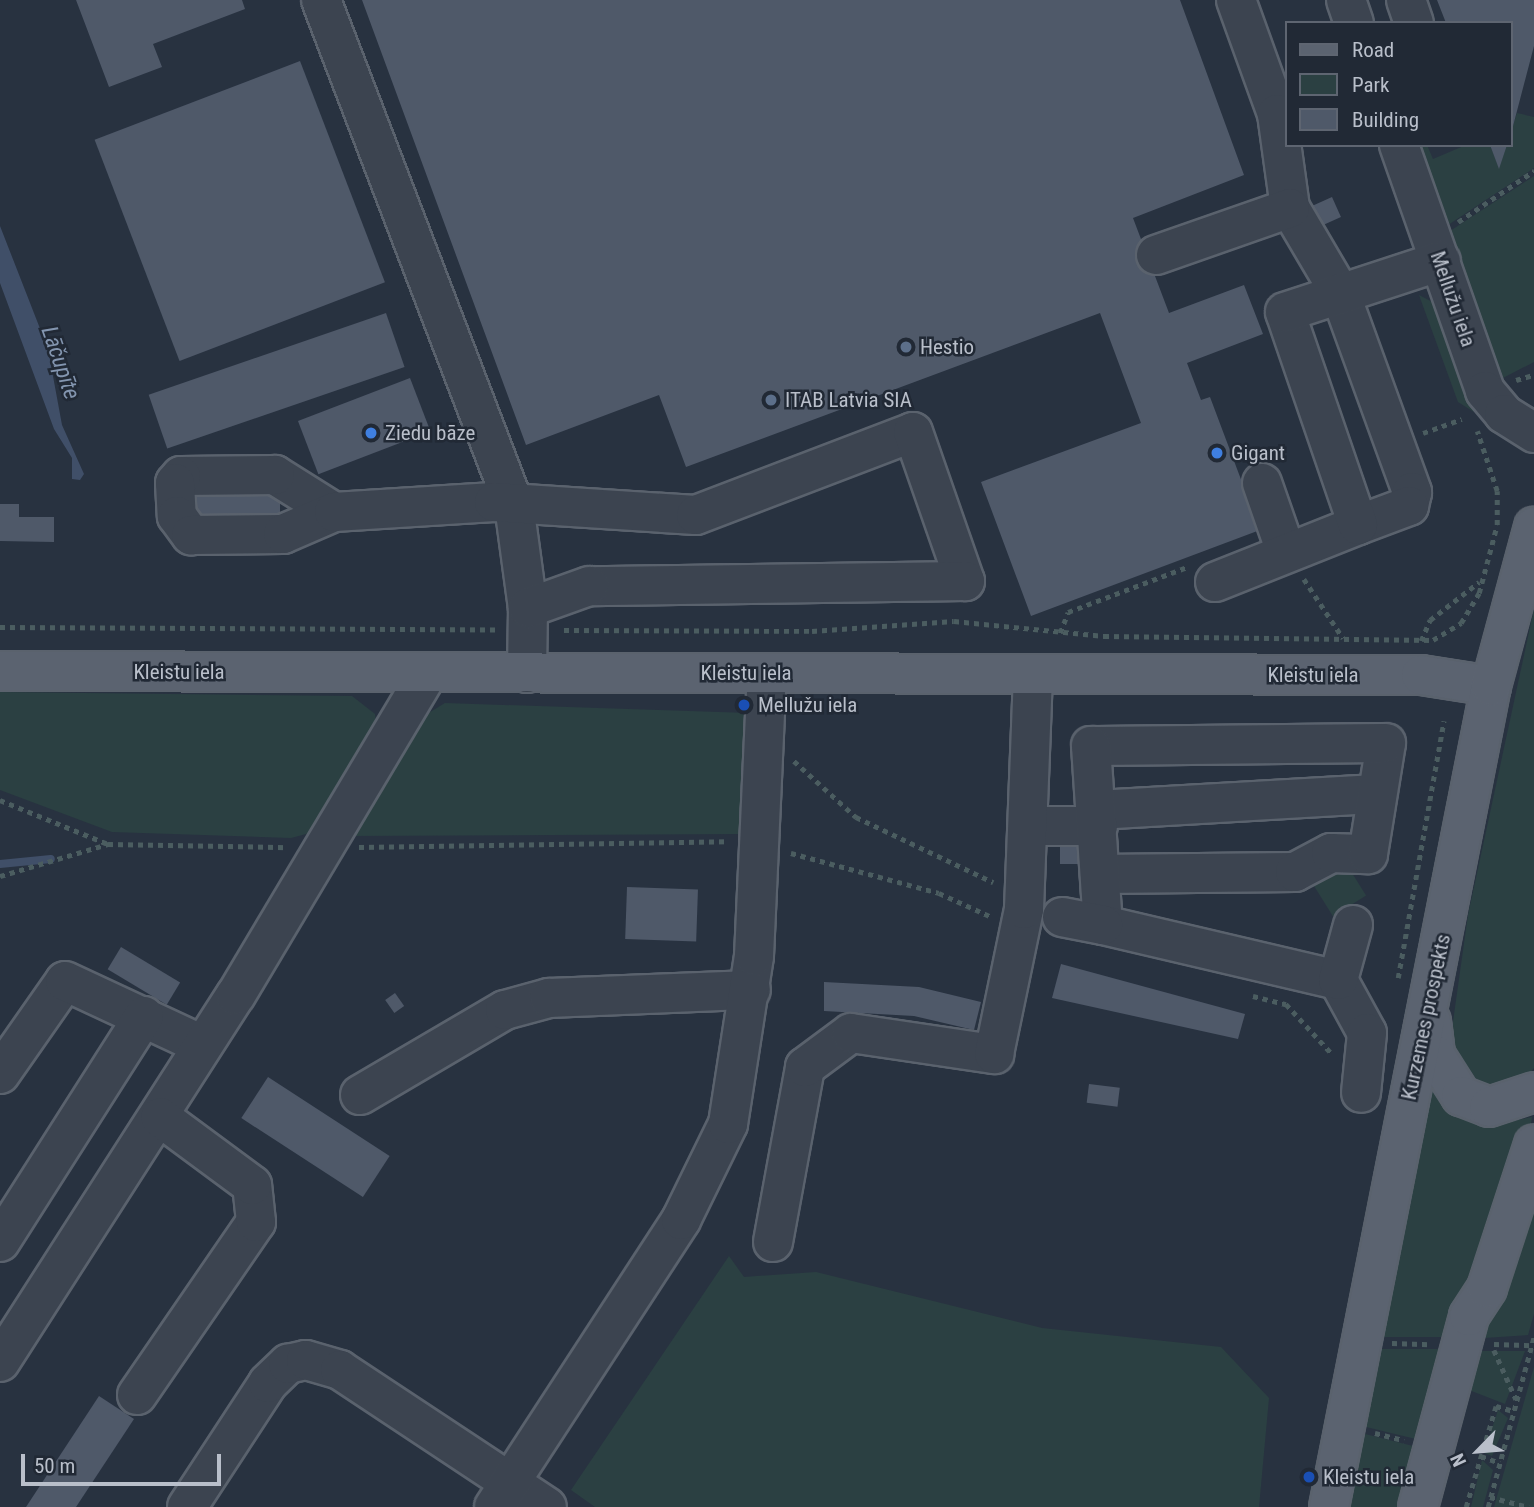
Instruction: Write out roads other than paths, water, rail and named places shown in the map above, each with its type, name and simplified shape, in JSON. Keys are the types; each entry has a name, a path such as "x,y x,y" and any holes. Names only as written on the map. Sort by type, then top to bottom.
{"main road":[{"name":"Kurzemes prospekts","path":"1329,1507 1349,1426 1375,1248 1393,1198 1491,686 1534,527"},
{"name":"Kleistu iela","path":"0,671 1421,675 1491,686"},
{"path":"1430,1012 1435,1055 1461,1096 1507,1107 1534,1092"},
{"path":"1418,1507 1469,1316 1487,1288 1534,1144"}],"street":[{"path":"321,0 514,505 527,619 527,673"},
{"path":"1215,582 1409,506 1412,492 1340,293 1290,208 1277,114 1236,0"},
{"path":"1346,0 1353,21"},
{"path":"1406,0 1413,21"},
{"name":"Mellužu iela","path":"1400,147 1485,391 1504,414 1534,433"},
{"path":"1156,255 1290,208"},
{"path":"1358,525 1286,321 1294,306 1441,261"},
{"path":"334,512 514,505 696,515 913,432 965,581 589,586 527,619"},
{"path":"1262,483 1286,552"},
{"path":"0,1362 160,1117 428,673"},
{"path":"502,1494 715,1158 737,1087 751,990 767,673"},
{"path":"773,1242 805,1067 851,1033 994,1054 1018,936 1028,826 1032,674"},
{"path":"1100,874 1295,872 1331,853 1368,854 1386,743 1091,746 1103,925"},
{"path":"1028,826 1377,794"},
{"path":"1062,917 1338,980"},
{"path":"1353,925 1338,980 1367,1034 1361,1093"},
{"path":"0,1074 65,981 202,1045"},
{"path":"360,1094 505,1010 527,1004 606,993 751,990"},
{"path":"0,1242 144,1016"},
{"path":"137,1395 256,1222 252,1185 160,1117"},
{"path":"187,1507 268,1383 288,1364 306,1360 340,1370 502,1494 547,1507"}],"water":[{"name":"Lāčupīte","path":"0,226 48,349 62,425 84,474 80,480 72,479 72,458 54,429 0,283"}],"waterway":[{"path":"0,864 51,859"}],"place":[{"name":"Hestio","path":"906,347"},
{"name":"ITAB Latvia SIA","path":"771,400"},
{"name":"Ziedu bāze","path":"371,433"},
{"name":"Gigant","path":"1217,453"},
{"name":"Mellužu iela","path":"744,705"},
{"name":"Kleistu iela","path":"1309,1477"}]}
